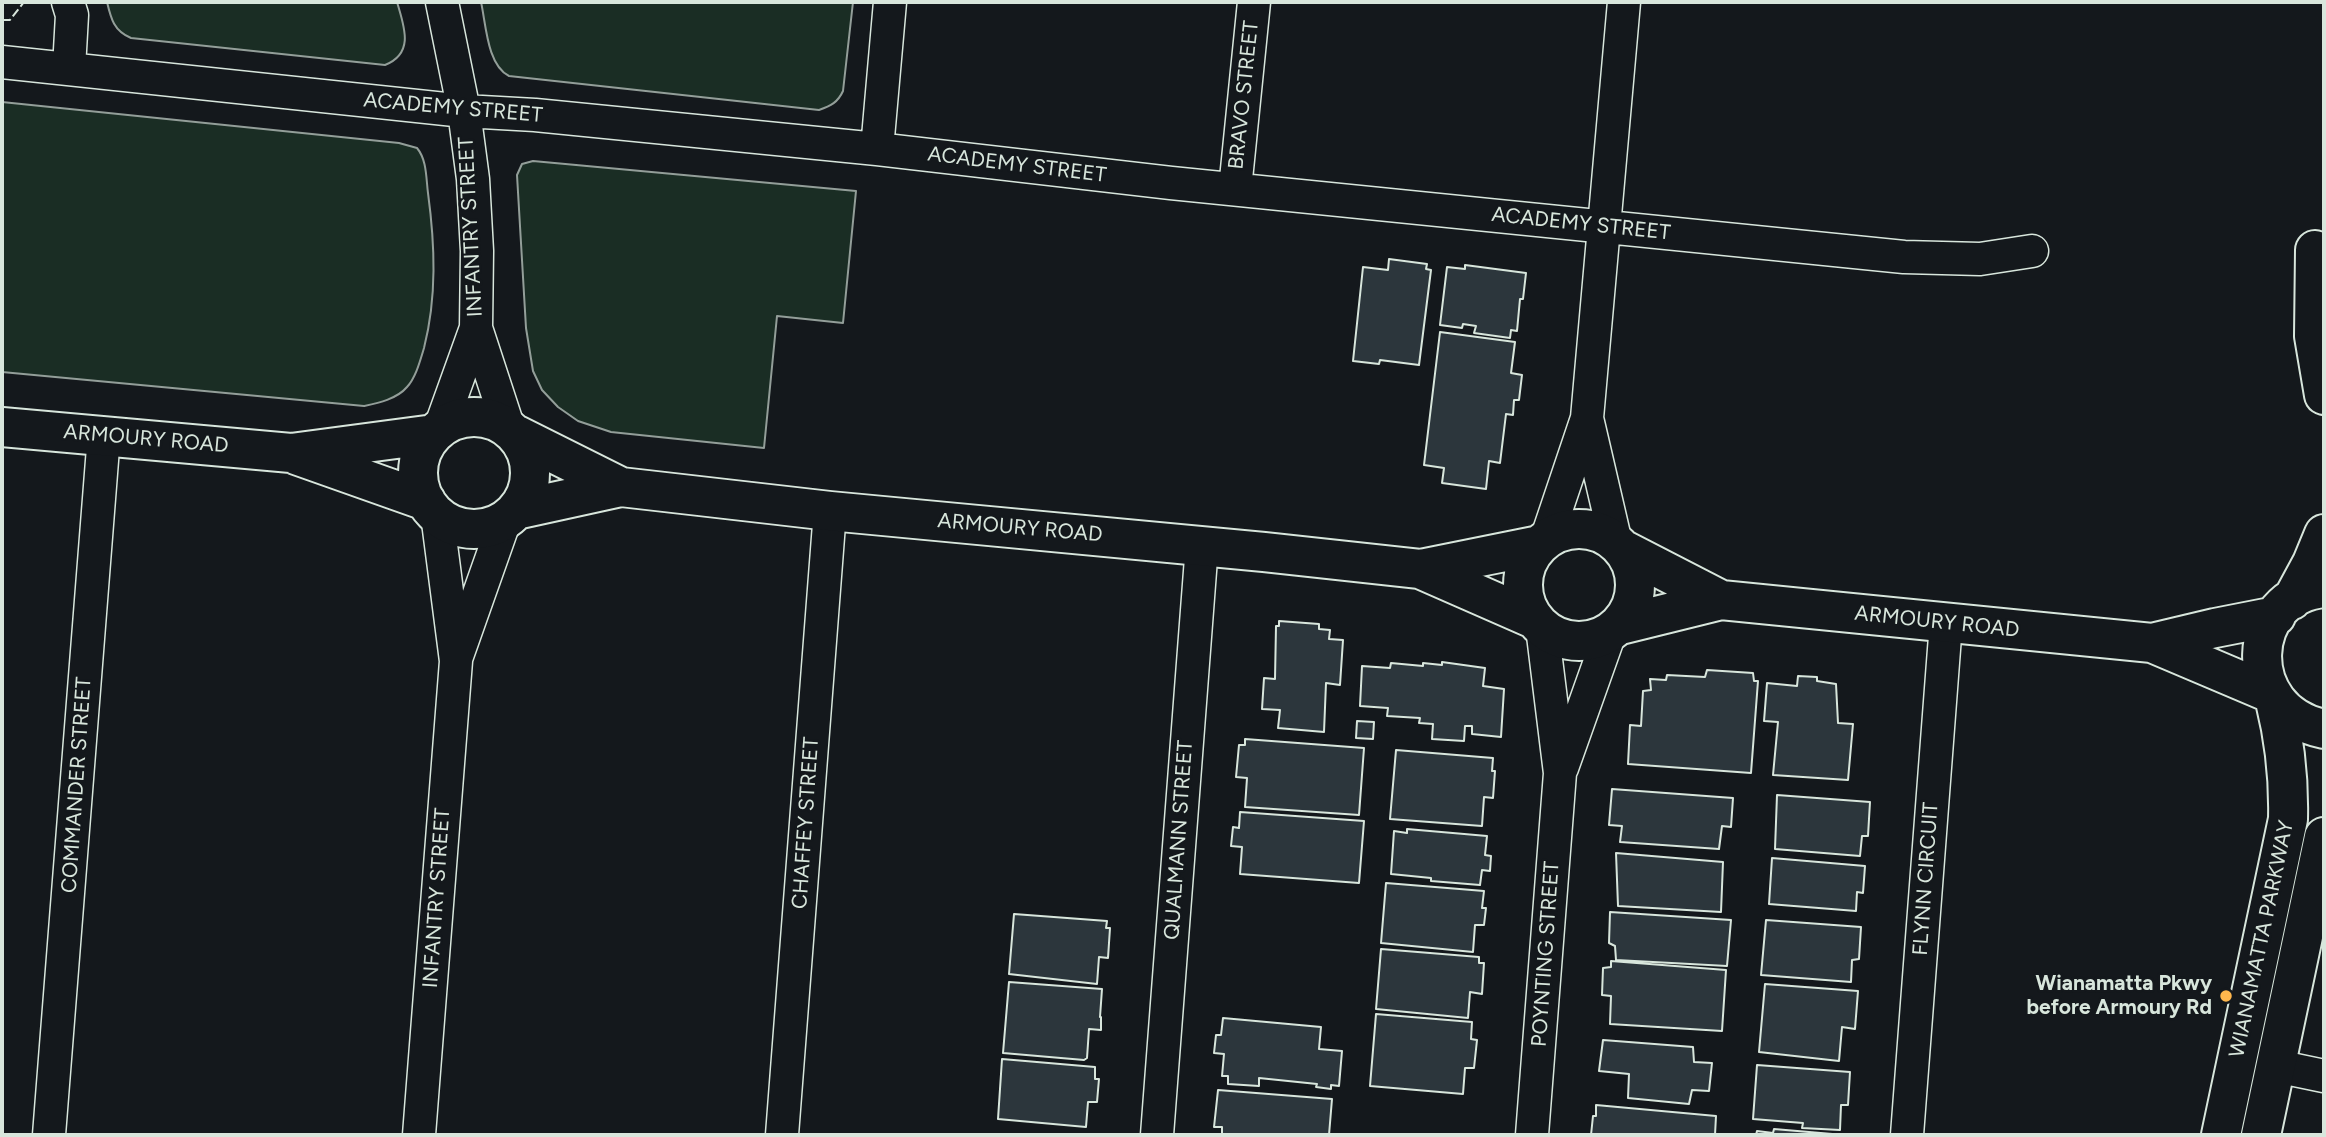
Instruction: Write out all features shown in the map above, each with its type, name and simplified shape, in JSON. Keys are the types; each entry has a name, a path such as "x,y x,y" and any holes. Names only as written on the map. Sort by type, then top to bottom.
{"street":[{"path":"68,2 72,15 69,68"},
{"name":"INFANTRY STREET","path":"437,431 476,328 477,251 464,111 442,2"},
{"path":"877,149 890,2"},
{"name":"BRAVO STREET","path":"1235,189 1254,2"},
{"path":"1543,542 1587,418 1624,2"},
{"name":"ACADEMY STREET","path":"2,62 464,111 535,115 877,149 1235,189 1904,257 1980,259 2032,251"},
{"path":"2324,271 2315,250 2314,336 2324,395"},
{"name":"INFANTRY STREET","path":"476,328 513,432"},
{"path":"475,416 492,420 513,432 525,449 530,464 530,481 525,496 510,515 488,527 469,528 452,524 431,507 420,484 419,466 423,449 437,431 456,420 475,416"},
{"path":"1587,418 1619,546"},
{"name":"ARMOURY ROAD","path":"2,427 291,453 437,431"},
{"name":"ARMOURY ROAD","path":"513,432 621,487 830,511 1202,545 1420,569 1538,623"},
{"name":"COMMANDER STREET","path":"50,1135 104,435"},
{"name":"ARMOURY ROAD","path":"291,453 431,507"},
{"name":"ARMOURY ROAD","path":"510,515 621,487"},
{"name":"INFANTRY STREET","path":"419,1135 456,661 431,507"},
{"name":"CHAFFEY STREET","path":"782,1135 830,511"},
{"name":"INFANTRY STREET","path":"456,661 510,515"},
{"path":"1581,529 1600,533 1619,546 1631,563 1635,579 1634,596 1629,611 1615,629 1593,640 1575,642 1557,638 1538,623 1526,605 1523,589 1529,558 1543,542 1563,531 1581,529"},
{"path":"2297,601 2324,534"},
{"name":"ARMOURY ROAD","path":"1420,569 1543,542"},
{"name":"QUALMANN STREET","path":"1157,1135 1202,545"},
{"name":"ARMOURY ROAD","path":"1619,546 1721,600"},
{"name":"ARMOURY ROAD","path":"1615,629 1721,600 2152,643 2273,697 2297,721 2324,730"},
{"name":"ARMOURY ROAD","path":"2152,643 2297,601"},
{"name":"WIANAMATTA PARKWAY","path":"2221,1135 2288,819 2287,755 2273,697 2262,670 2262,656 2268,628 2297,601"},
{"name":"POYNTING STREET","path":"1532,1135 1560,773 1538,623"},
{"name":"FLYNN CIRCUIT","path":"1907,1135 1946,623"},
{"name":"POYNTING STREET","path":"1560,773 1615,629"},
{"name":"WIANAMATTA PARKWAY","path":"2261,1135 2324,837"},
{"path":"2276,1066 2324,1076"}],"green space":[{"path":"107,2 397,2 404,29 404,46 394,60 385,65 131,38 114,24"},
{"path":"481,2 853,2 843,91 834,103 819,110 509,76 502,71 492,54"},
{"path":"2,102 399,143 417,148 426,169 434,271 424,348 410,383 393,397 364,406 2,372"},
{"path":"533,161 856,191 843,323 777,316 764,448 611,432 578,421 558,407 542,390 533,371 526,328 517,175 522,164"}],"building":[{"path":"1389,259 1427,264 1426,269 1431,270 1419,365 1380,360 1379,364 1353,361 1363,267 1388,270"},
{"path":"1465,265 1526,273 1517,331 1511,330 1510,338 1474,333 1476,326 1463,324 1462,328 1440,325 1447,267 1465,269"},
{"path":"1440,332 1515,342 1511,373 1522,375 1519,400 1514,400 1513,415 1506,414 1500,463 1489,461 1486,489 1442,483 1444,468 1424,465"},
{"path":"1279,621 1319,624 1319,629 1330,630 1329,639 1343,640 1340,685 1326,683 1324,732 1278,728 1280,710 1262,709 1264,678 1275,679 1276,626 1279,626"},
{"path":"1442,662 1485,668 1483,686 1504,689 1501,737 1472,734 1472,726 1465,726 1464,741 1432,739 1433,724 1419,723 1420,718 1387,716 1388,708 1360,706 1362,666 1390,668 1391,663 1423,666 1423,663 1442,665"},
{"path":"1707,670 1753,673 1754,681 1758,681 1751,773 1628,764 1630,725 1641,726 1643,691 1651,690 1650,679 1666,680 1667,675 1705,677"},
{"path":"1798,676 1817,677 1817,681 1836,684 1838,723 1853,724 1848,780 1773,775 1778,722 1764,721 1767,683 1797,686"},
{"path":"1357,721 1374,722 1373,739 1356,738"},
{"path":"1245,739 1364,748 1359,815 1245,807 1247,778 1236,777 1239,745 1245,745"},
{"path":"1396,750 1493,758 1493,798 1484,797 1482,826 1390,819"},
{"path":"1612,789 1733,798 1731,827 1722,826 1719,849 1620,842 1622,826 1609,825"},
{"path":"1777,795 1870,802 1868,836 1862,836 1860,856 1775,849"},
{"path":"1240,812 1364,821 1359,883 1240,874 1242,847 1231,846 1233,827 1239,828"},
{"path":"1407,829 1487,836 1485,855 1491,856 1490,871 1482,870 1480,885 1391,874 1394,831 1407,833"},
{"path":"1616,853 1723,862 1721,912 1618,906"},
{"path":"1772,858 1865,866 1863,893 1857,892 1856,911 1769,904"},
{"path":"1386,883 1484,891 1484,925 1475,925 1473,952 1381,943"},
{"path":"1610,912 1731,920 1727,966 1616,960 1615,946 1609,943"},
{"path":"1014,914 1107,921 1106,928 1110,928 1108,958 1099,957 1097,984 1009,974"},
{"path":"1766,920 1861,927 1859,959 1852,960 1851,982 1761,975"},
{"path":"1381,949 1479,957 1479,963 1484,963 1482,994 1470,992 1468,1018 1376,1009"},
{"path":"1611,961 1726,970 1722,1031 1610,1024 1611,996 1602,995 1603,968 1611,967"},
{"path":"1009,982 1102,989 1101,1030 1089,1029 1087,1058 1084,1060 1003,1053"},
{"path":"1765,984 1858,991 1855,1029 1842,1027 1839,1061 1759,1052"},
{"path":"1376,1014 1472,1022 1471,1039 1477,1040 1474,1068 1465,1068 1463,1094 1370,1086"},
{"path":"1223,1018 1321,1027 1319,1049 1342,1051 1339,1086 1331,1085 1331,1089 1316,1087 1317,1084 1259,1078 1259,1086 1228,1084 1228,1076 1222,1076 1224,1054 1214,1053 1216,1035 1221,1035"},
{"path":"1603,1040 1693,1047 1694,1062 1712,1063 1709,1091 1692,1090 1689,1104 1628,1098 1629,1074 1599,1071"},
{"path":"1002,1059 1095,1067 1095,1079 1099,1079 1097,1102 1088,1102 1086,1127 998,1119"},
{"path":"1757,1065 1850,1072 1848,1105 1841,1105 1840,1130 1802,1128 1803,1123 1753,1119"},
{"path":"1218,1090 1332,1099 1329,1135 1222,1135 1222,1127 1214,1127"},
{"path":"1596,1105 1716,1116 1715,1135 1591,1135"},
{"path":"1774,1129 1844,1135 1756,1135 1757,1131 1773,1133"}],"fence":[{"path":"2,20 10,20 24,2"}],"place":[{"name":"Wianamatta Pkwy before Armoury Rd","path":"2226,996"}]}
